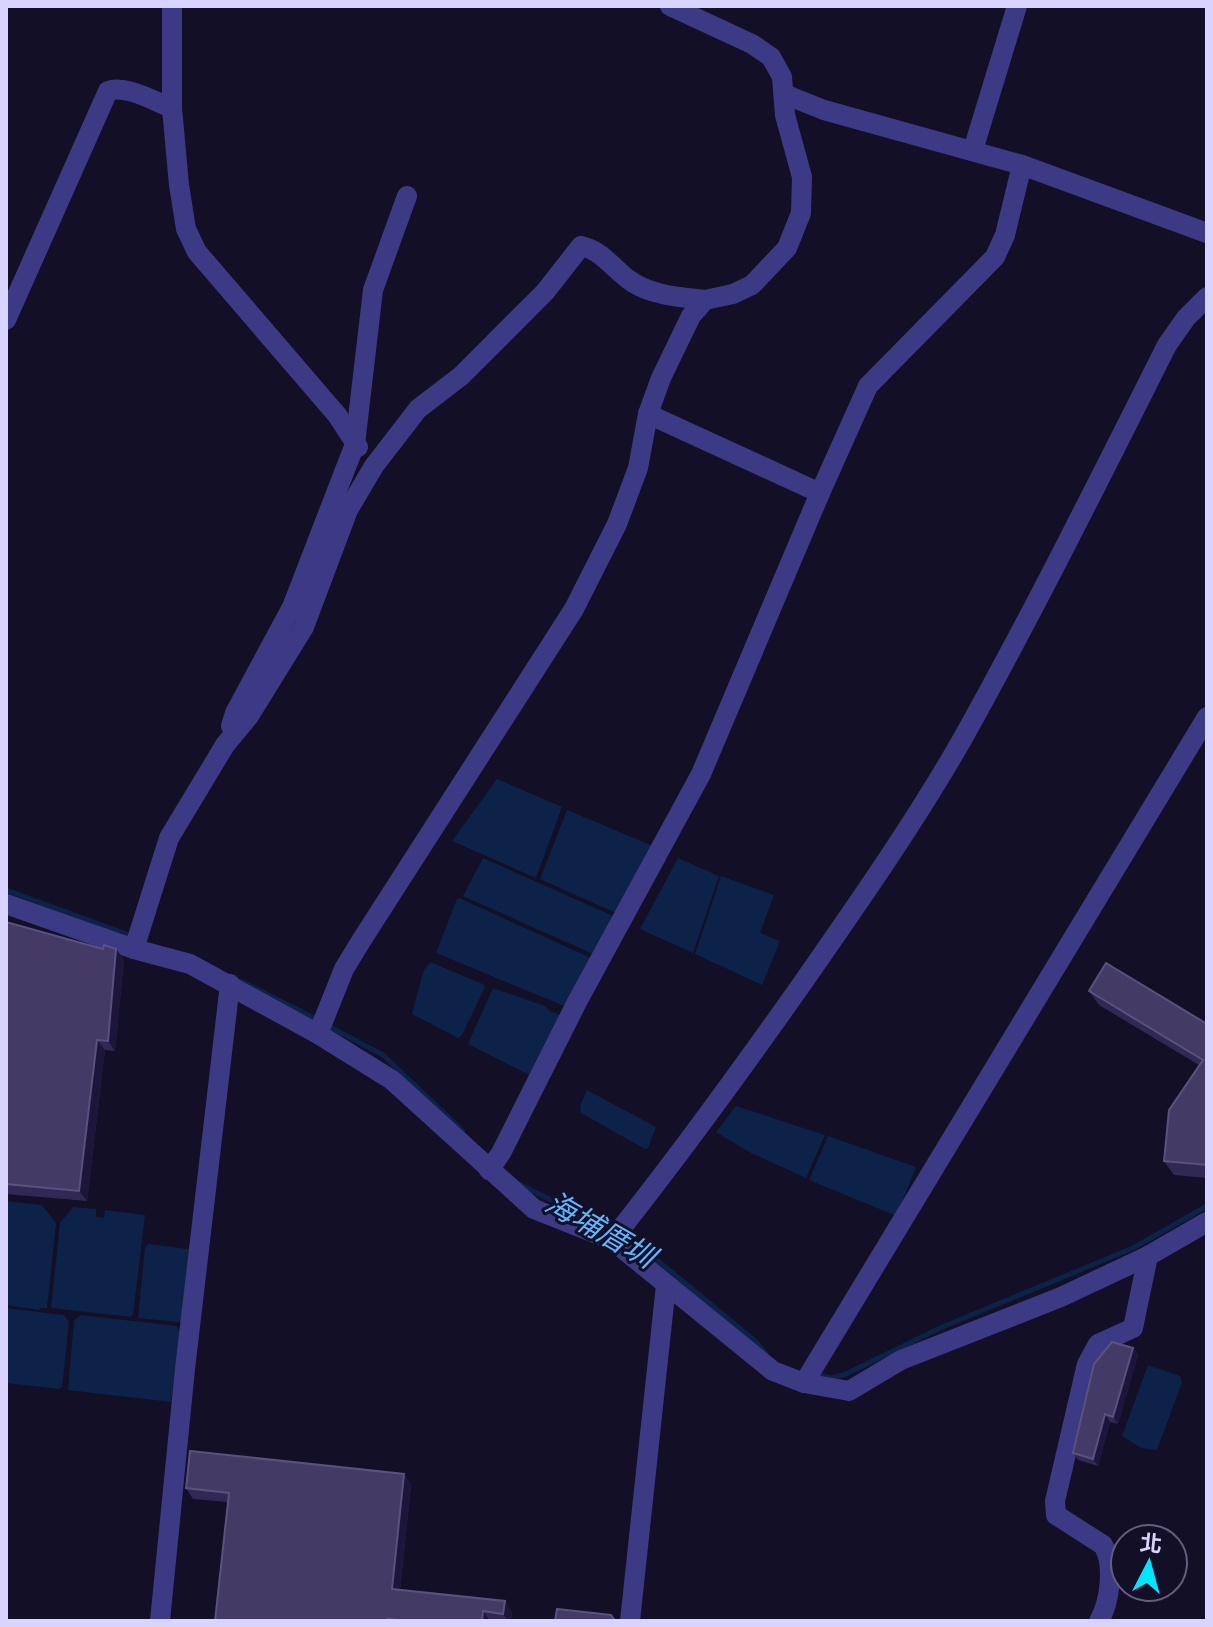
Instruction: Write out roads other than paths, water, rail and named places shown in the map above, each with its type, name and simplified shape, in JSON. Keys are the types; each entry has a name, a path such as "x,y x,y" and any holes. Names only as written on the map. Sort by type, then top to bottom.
{"street":[{"path":"172,6 172,108 186,229 197,252 337,415 355,444 374,466"},
{"path":"973,150 1017,6"},
{"path":"134,949 169,838 225,745 249,716 304,627 348,510 374,466 418,409 471,366 545,292 581,246 595,251 633,283 662,295 705,300 733,294 752,285 787,248 801,213 802,177 785,115 782,77 771,57 682,8"},
{"path":"6,320 108,91 115,88 124,90 172,108"},
{"path":"784,94 824,110 1022,165 1207,233"},
{"path":"495,1162 577,1002 701,774 868,386 995,257 1005,235 1022,165"},
{"path":"225,745 235,713 292,607 355,444 373,290 407,196"},
{"path":"618,1232 756,1048 851,914 919,809 962,739 1047,581 1167,345 1186,318 1207,297"},
{"path":"318,1034 344,969 574,609 617,524 638,468 648,414 678,340 691,316 705,300"},
{"path":"648,414 820,493"},
{"path":"804,1383 1207,717"},
{"path":"6,904 134,949 190,964 318,1034 392,1080 495,1162 534,1209 618,1232 666,1285 773,1371 804,1383 849,1391 901,1360 1061,1297 1148,1256 1207,1222"},
{"path":"160,1621 185,1369 230,984"},
{"path":"1099,1621 1107,1595 1110,1561 1107,1551 1103,1545 1056,1515 1055,1501 1087,1364 1098,1344 1133,1328 1148,1256"},
{"path":"630,1621 666,1285"}],"water":[{"path":"497,779 562,807 536,878 452,841"},
{"path":"567,810 660,849 625,917 540,879"},
{"path":"483,858 620,919 604,959 463,896"},
{"path":"678,858 719,876 693,953 640,929"},
{"path":"721,876 774,895 760,933 780,941 762,985 695,954"},
{"path":"459,898 602,963 564,1006 436,953"},
{"path":"430,962 485,987 458,1038 412,1014 423,972"},
{"path":"493,988 545,1006 551,1012 572,1017 539,1080 468,1044"},
{"path":"587,1090 656,1127 648,1148 581,1113 580,1106"},
{"path":"736,1106 825,1135 806,1178 749,1152 716,1132"},
{"path":"828,1136 916,1167 897,1214 809,1180"},
{"path":"6,1201 42,1205 56,1223 47,1308 39,1310 6,1305"},
{"path":"73,1207 96,1209 96,1217 104,1218 105,1210 145,1215 133,1315 130,1317 51,1308 60,1223"},
{"path":"148,1244 195,1250 187,1323 138,1318 145,1248"},
{"path":"6,1308 64,1315 69,1322 62,1387 6,1383"},
{"path":"81,1315 177,1326 180,1333 171,1402 68,1390 74,1320"},
{"path":"1148,1365 1180,1376 1182,1382 1157,1450 1141,1448 1122,1436"}],"waterway":[{"name":"海埔厝圳","path":"6,890 132,936"},
{"name":"海埔厝圳","path":"241,981 318,1020"},
{"name":"海埔厝圳","path":"326,1025 383,1055 463,1131"},
{"name":"海埔厝圳","path":"519,1184 611,1230"},
{"name":"海埔厝圳","path":"815,1374 831,1378 846,1374 940,1328 1133,1248 1207,1206"},
{"name":"海埔厝圳","path":"623,1236 640,1246 754,1340 766,1354"}]}
